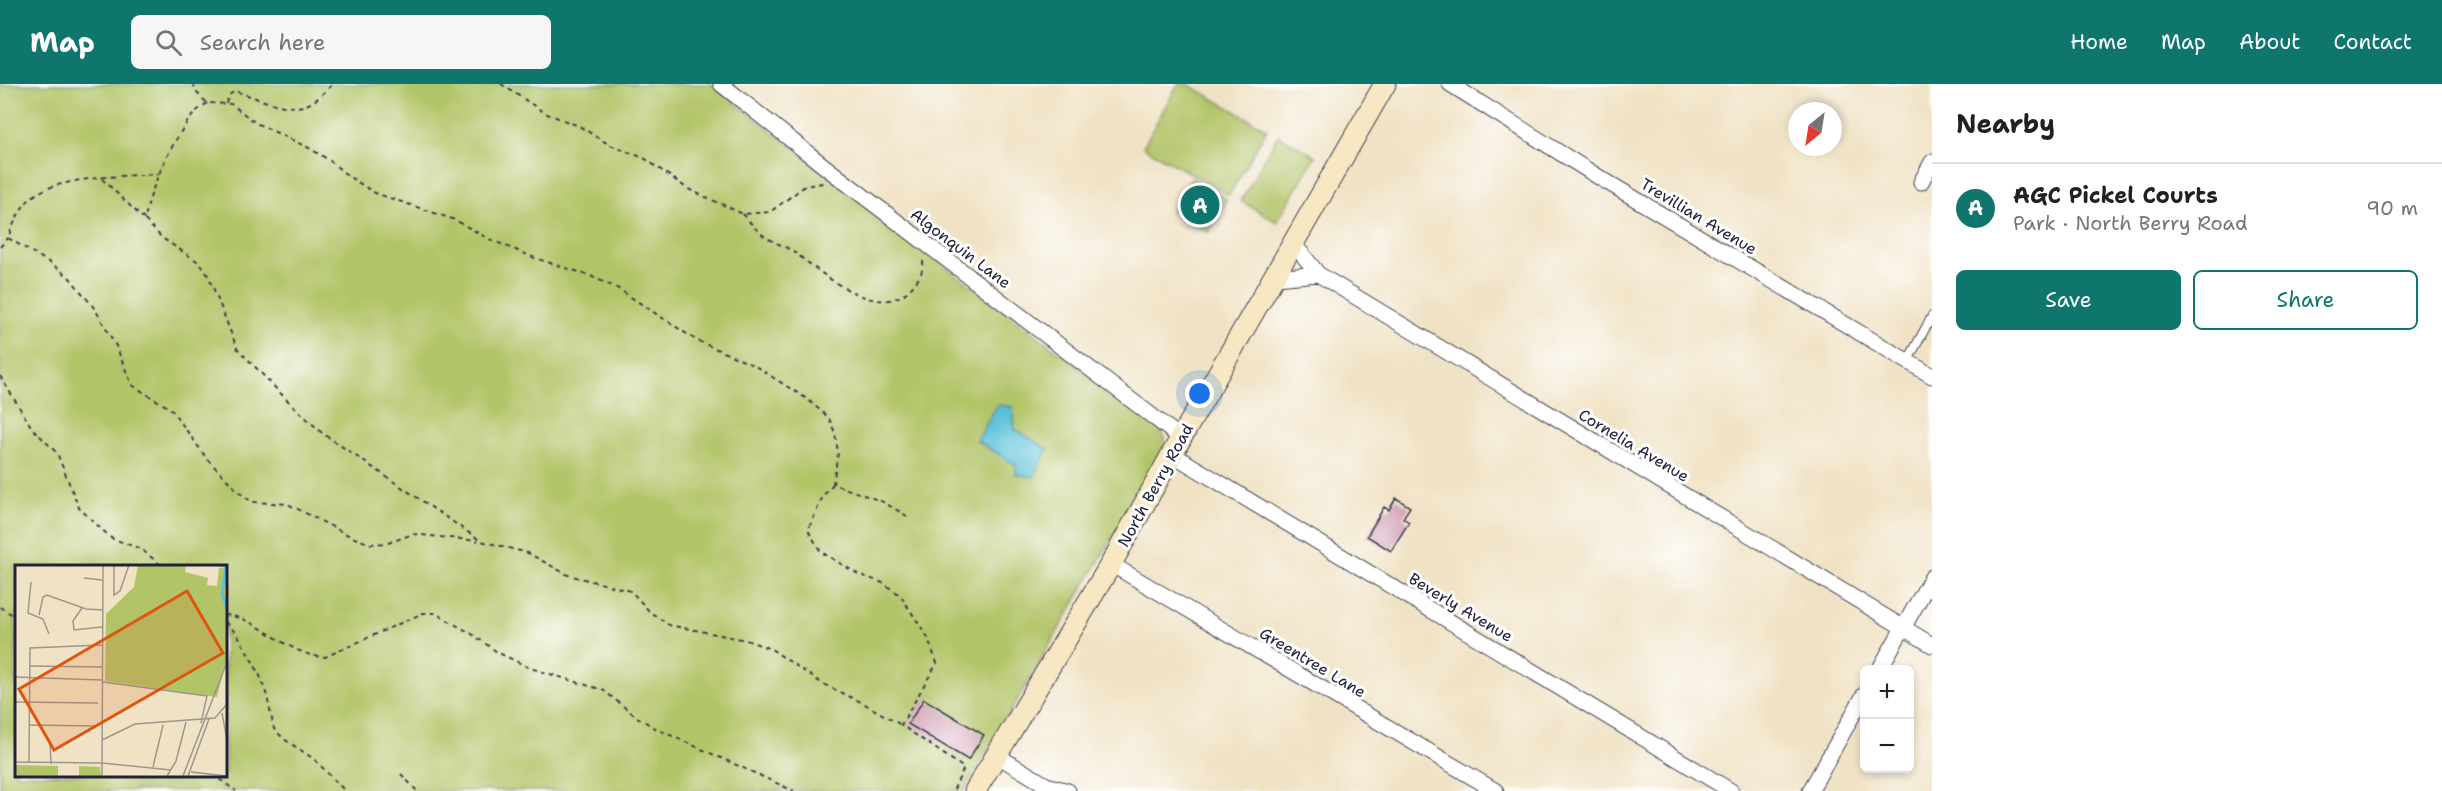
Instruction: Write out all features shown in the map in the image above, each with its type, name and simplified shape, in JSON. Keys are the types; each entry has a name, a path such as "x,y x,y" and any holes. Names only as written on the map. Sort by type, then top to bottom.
{"main road":[{"name":"North Berry Road","path":"975,791 1111,564 1176,446 1385,84"}],"street":[{"name":"Algonquin Lane","path":"721,84 1176,446"},
{"name":"Trevillian Avenue","path":"1449,84 1597,176 1932,376"},
{"path":"1921,182 1932,162"},
{"name":"Cornelia Avenue","path":"1294,243 1318,274 1932,645"},
{"path":"1275,278 1318,274"},
{"name":"Beverly Avenue","path":"1176,446 1731,791"},
{"name":"Greentree Lane","path":"1111,564 1496,791"},
{"path":"1881,665 1932,577"},
{"path":"1810,791 1860,702"},
{"path":"996,755 1046,785 1068,791"}],"lane":[{"path":"1907,362 1932,316"}],"path":[{"path":"193,84 197,93 207,103"},
{"path":"226,103 229,95 235,91 282,104 301,106 314,101 333,84"},
{"path":"501,84 545,113 579,126 610,145 644,158 688,189 743,214 762,235 792,251 849,291 870,299 901,297 908,291 923,268 920,255"},
{"path":"145,220 146,210 160,174 193,114 207,103 226,103 256,123 309,148 375,193 455,220 489,239 535,258 588,274 617,288 696,340 755,366 807,399 829,418 835,433 838,453 833,484 823,496 808,530 813,542 833,561 858,574 883,583 900,595 927,636 937,658 931,676 901,725"},
{"path":"0,247 8,238 18,215 34,196 56,186 101,178 160,174"},
{"path":"101,178 162,238 200,263 209,277 237,348 293,406 322,433 481,541"},
{"path":"743,214 770,212 805,186 825,183"},
{"path":"8,238 52,264 70,278 95,309 116,346 132,385 171,409 208,460 252,502 288,504 352,537 371,544 388,543 413,534 481,541 528,553 568,575 631,591 650,612 669,624 746,640 771,649 823,684 901,725 964,768 953,791"},
{"path":"0,376 32,428 57,453 79,508 111,538 141,549 161,565"},
{"path":"833,484 881,501 908,516"},
{"path":"0,607 15,616"},
{"path":"226,615 248,621 277,639 309,654 325,657 423,613 435,613 497,652 530,668 603,690 637,717 657,729 794,791"},
{"path":"226,622 237,634 259,673 274,729 284,739 314,759 345,791"},
{"path":"401,774 417,791"},
{"path":"215,776 236,791"}],"green space":[{"path":"0,84 711,84 954,273 1158,427 1165,439 1165,448 964,791 0,791"},
{"path":"1178,84 1187,84 1267,129 1229,195 1143,147"},
{"path":"1278,135 1315,156 1277,222 1241,201"},
{"path":"1191,178 1227,199 1209,232 1172,211"}],"water":[{"path":"997,405 1013,407 1015,429 1048,449 1033,477 1016,474 1016,465 977,441"}],"building":[{"path":"1396,498 1410,507 1403,518 1409,522 1391,551 1367,536 1384,507 1389,510"},
{"path":"924,699 984,735 968,760 908,724"}],"place":[{"name":"AGC Pickel Courts","path":"1200,205"}]}
